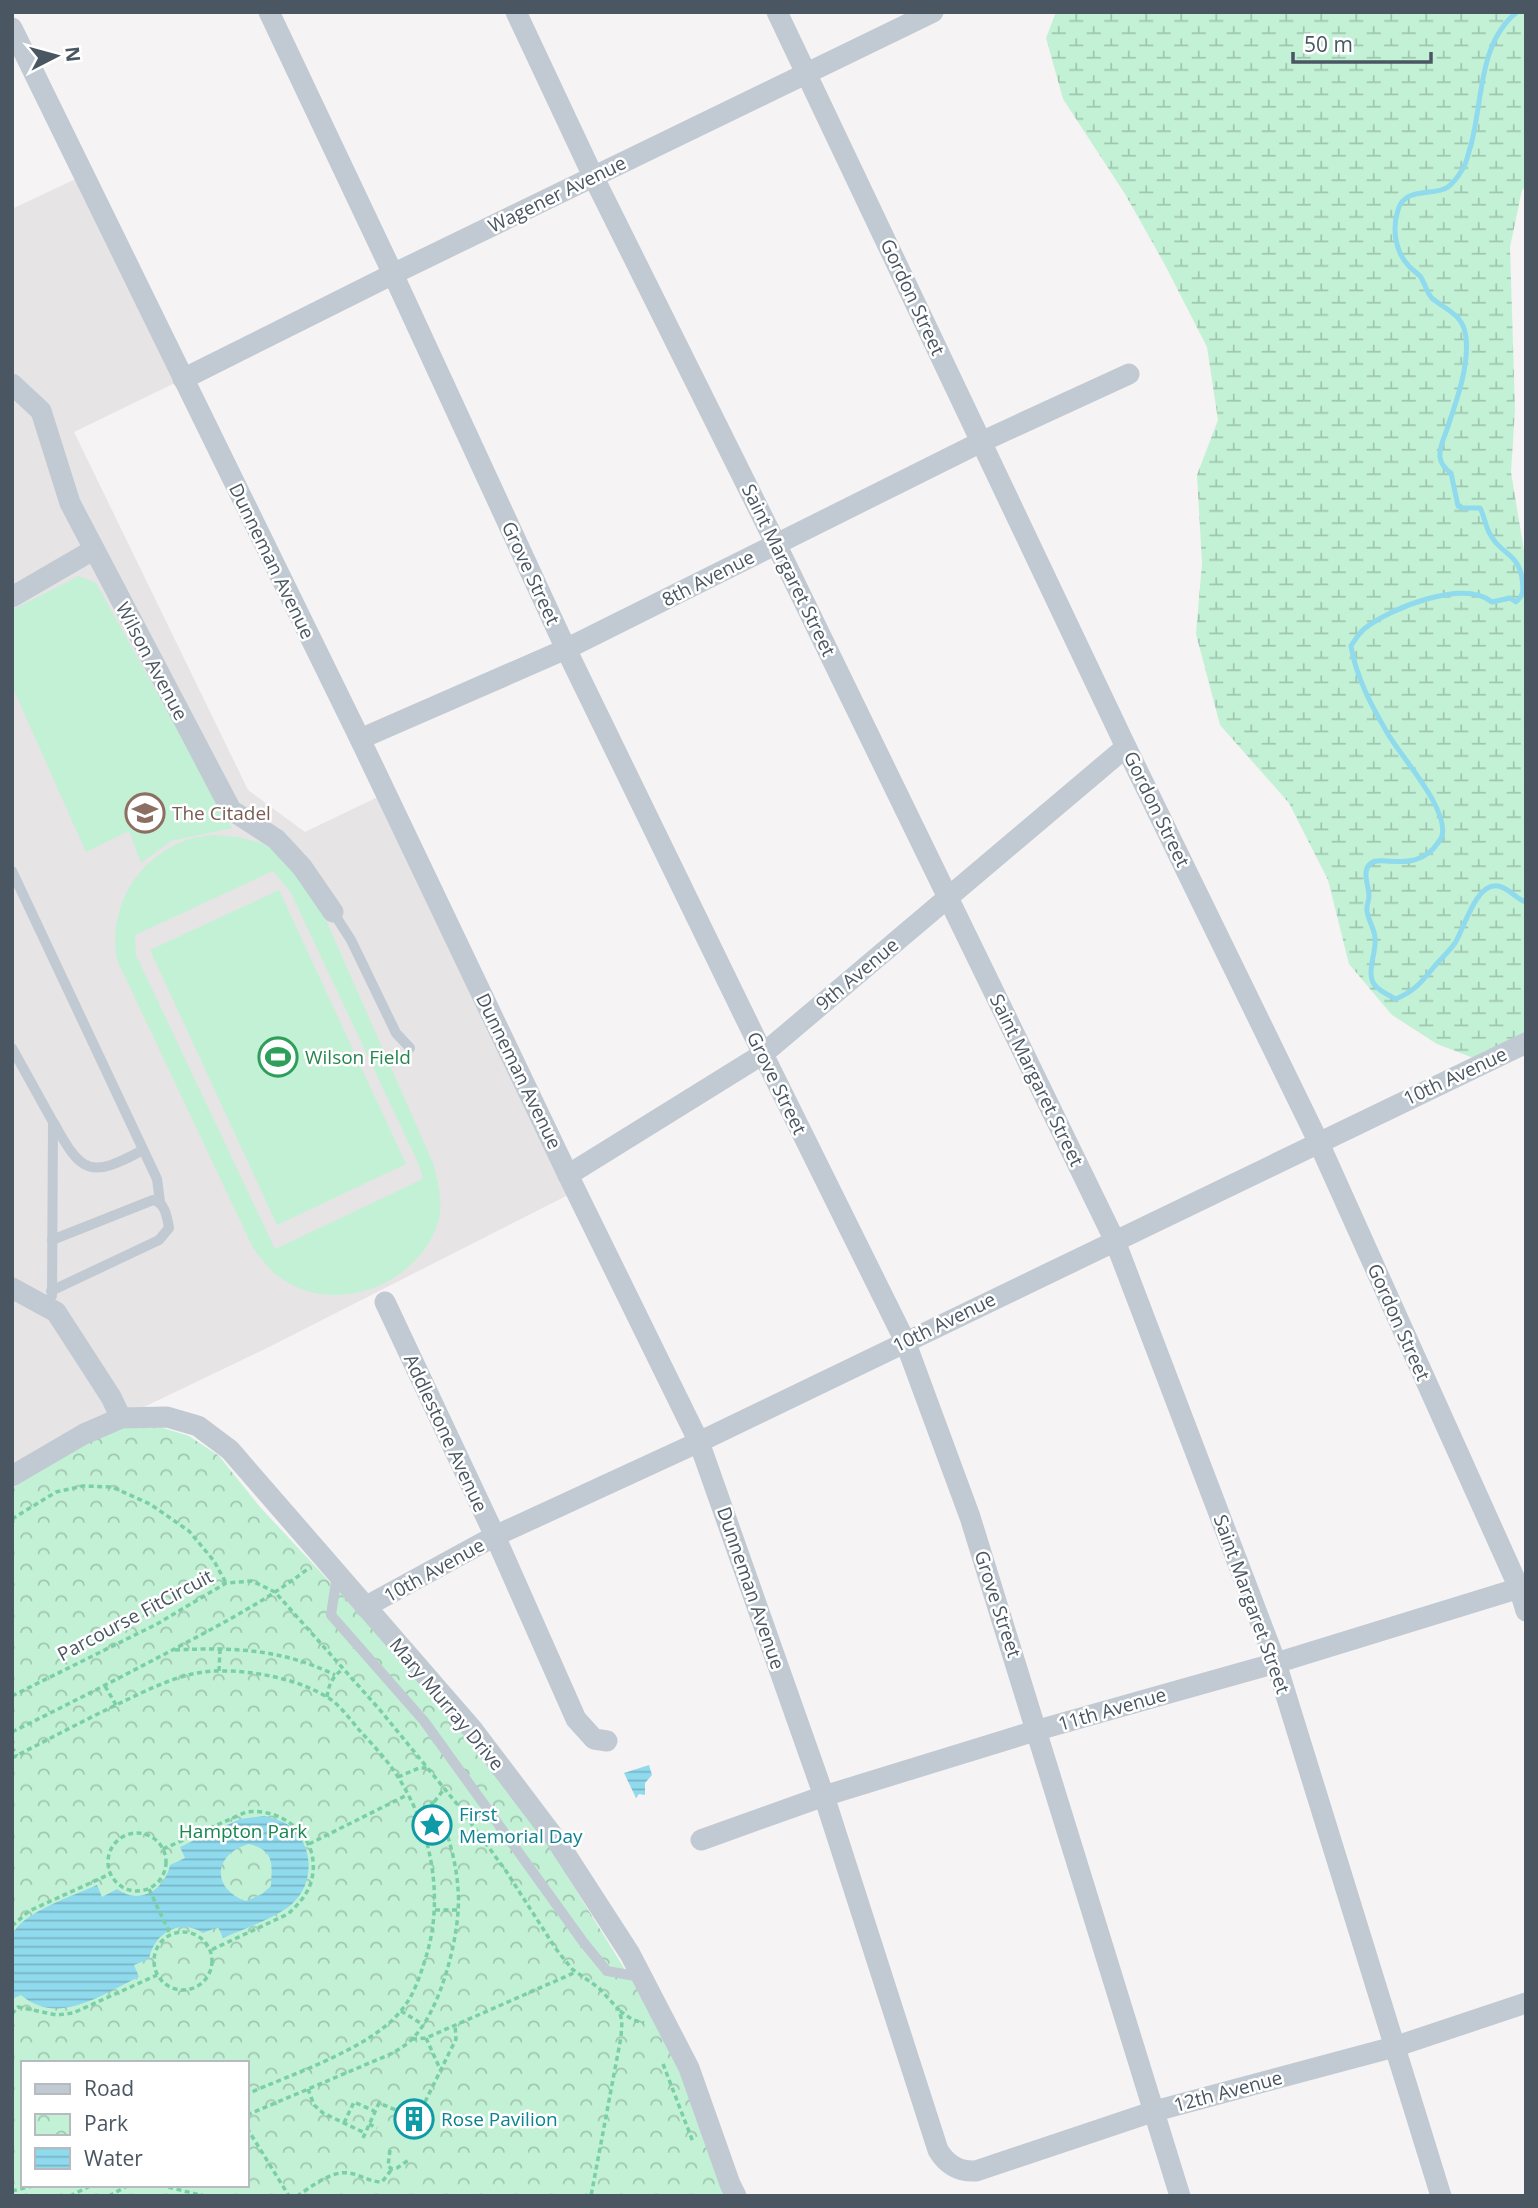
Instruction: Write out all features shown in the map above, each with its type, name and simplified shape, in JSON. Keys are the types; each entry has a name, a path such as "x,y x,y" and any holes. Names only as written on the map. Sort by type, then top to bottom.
{"street":[{"name":"Grove Street","path":"269,12 566,649 905,1341 970,1517 1180,2196"},
{"name":"Saint Margaret Street","path":"516,12 593,176 776,544 1115,1241 1276,1663 1441,2196"},
{"name":"Gordon Street","path":"777,12 1126,747 1318,1141 1522,1587 1526,1611"},
{"name":"Wagener Avenue","path":"183,379 593,176 933,12"},
{"name":"Dunneman Avenue","path":"12,28 360,739 699,1442 824,1796 938,2150"},
{"name":"8th Avenue","path":"360,739 566,649 981,442 1129,374"},
{"name":"Wilson Avenue","path":"12,384 41,411 70,503 231,810 276,839 302,867 333,912"},
{"path":"12,597 93,550"},
{"name":"9th Avenue","path":"568,1175 763,1054 1126,747"},
{"name":"10th Avenue","path":"365,1607 495,1536 699,1442 1318,1141 1526,1043"},
{"path":"12,1289 56,1312 111,1397 121,1418"},
{"name":"Addlestone Avenue","path":"385,1302 495,1536 576,1719 594,1740 607,1741"},
{"name":"Mary Murray Drive","path":"12,1476 84,1434 121,1418 167,1417 198,1426 230,1450 473,1730 556,1841 630,1954 689,2068 736,2196"},
{"name":"11th Avenue","path":"701,1840 824,1796 1038,1730 1276,1663 1522,1587"},
{"name":"12th Avenue","path":"938,2150 948,2163 957,2168 976,2171 1155,2111 1394,2047 1526,2003"}],"lane":[{"path":"12,871 156,1179 169,1228 159,1240 51,1291"},
{"path":"333,912 351,940 396,1033 410,1048"},
{"path":"12,1048 71,1155 89,1167 106,1169 143,1150"},
{"path":"53,1122 51,1291 56,1312"},
{"path":"52,1240 148,1200 156,1199 160,1202"},
{"path":"337,1574 331,1615 424,1721 607,1971 641,1976"}],"path":[{"name":"Parcourse FitCircuit","path":"12,1519 56,1492 83,1486 112,1487 150,1504 189,1531 214,1561 226,1583 157,1624 12,1696"},
{"path":"12,1732 173,1650 275,1592 314,1564"},
{"path":"226,1583 252,1581 275,1592 438,1777 506,1871 555,1949 576,1972 598,1988 619,2010 633,2020 650,2022"},
{"path":"173,1650 220,1648 267,1651 335,1675"},
{"path":"219,1671 220,1648"},
{"path":"327,1697 329,1685 343,1669"},
{"path":"12,1747 15,1757 154,1686 190,1674 219,1671 277,1678 315,1690 327,1697 335,1702 398,1777 416,1813 430,1856 435,1885 435,1910 428,1951 417,1985 401,2011 380,2033 248,2094"},
{"path":"105,1686 116,1705"},
{"path":"398,1777 419,1768 428,1768"},
{"path":"416,1813 434,1802 444,1788"},
{"path":"308,1844 407,1795"},
{"path":"248,2115 393,2053 412,2039 433,2008 448,1966 456,1932 459,1892 454,1857 434,1802"},
{"path":"163,1849 246,1812 257,1810 286,1818 298,1828 308,1844 313,1876 307,1893 298,1905 288,1914 211,1950"},
{"path":"129,1833 149,1835 163,1849 166,1867 162,1876 149,1889 131,1891 115,1882 110,1874 108,1854 120,1838 129,1833"},
{"path":"12,1927 29,1911 110,1874"},
{"path":"149,1889 170,1934"},
{"path":"435,1910 457,1910"},
{"path":"189,1932 205,1941 211,1950 212,1969 200,1985 191,1990 172,1988 157,1975 154,1956 157,1947 170,1934 189,1932"},
{"path":"412,2039 426,2038 576,1972"},
{"path":"12,2014 18,2007 57,2015 74,2013 157,1975"},
{"path":"591,2196 621,2037 622,2021 619,2010"},
{"path":"401,2011 422,2024"},
{"path":"425,2102 456,2039 455,2024"},
{"path":"426,2038 441,2071"},
{"path":"663,2062 695,2147"},
{"path":"308,2089 314,2105 323,2113 365,2133"},
{"path":"344,2123 354,2102 374,2111"},
{"path":"362,2138 379,2103 396,2110"},
{"path":"369,2124 376,2128"},
{"path":"248,2130 289,2196"},
{"path":"390,2150 388,2165 392,2169"},
{"path":"297,2196 324,2179 347,2172 374,2182 382,2182 392,2169 410,2159"},
{"path":"70,2196 89,2187"},
{"path":"109,2196 125,2187"},
{"path":"168,2187 204,2196"}],"shaded area":[{"name":"The Citadel","path":"84,175 183,379 74,432 248,790 305,832 386,793 576,1191 265,1349 121,1418 12,1476 12,209"}],"green space":[{"path":"1056,12 1526,12 1526,186 1522,190 1510,247 1515,410 1511,472 1526,563 1526,1043 1484,1062 1437,1044 1392,1015 1349,964 1328,880 1289,803 1220,725 1196,634 1202,563 1197,475 1218,420 1207,347 1125,194 1063,99 1046,38"},
{"path":"79,576 96,583 232,828 171,841 141,863 129,831 86,852 12,686 12,610"},
{"path":"211,835 262,843 283,856 318,902 433,1163 440,1206 435,1231 423,1251 407,1268 388,1281 367,1290 344,1295 321,1294 299,1288 278,1276 264,1263 253,1248 117,960 115,941 121,905 139,874 167,849 187,840","holes":["273,871 291,893 419,1165 423,1179 275,1249 136,955 135,935"]},
{"name":"Wilson Field","path":"279,890 406,1164 277,1225 150,950"},
{"name":"Hampton Park","path":"160,1427 189,1436 219,1456 260,1507 450,1717 545,1840 648,2007 677,2062 725,2196 12,2196 12,1488 117,1428"}],"water":[{"path":"649,1765 652,1775 645,1783 645,1795 639,1794 636,1798 624,1773"},
{"path":"264,1816 278,1820 290,1826 304,1843 309,1864 308,1875 305,1886 292,1904 268,1919 223,1938 218,1927 203,1933 186,1927 169,1931 156,1942 149,1959 134,1965 139,1977 95,1999 65,2008 50,2008 35,2004 21,1995 12,1999 12,1939 18,1926 27,1918 97,1885 102,1897 117,1889 134,1896 150,1892 163,1881 170,1865 185,1858 180,1847 240,1819","holes":["249,1844 264,1850 270,1859 271,1886 262,1894 246,1901 227,1888 221,1872 228,1855"]}],"waterway":[{"path":"1517,12 1504,25 1488,56 1475,128 1464,167 1448,187 1407,198 1398,210 1395,232 1404,259 1420,276 1431,297 1454,314 1465,330 1464,371 1441,445 1441,462 1451,473 1458,506 1480,508 1494,540 1517,563 1523,591 1516,602 1510,598 1492,602 1479,596 1463,594 1446,595 1408,605 1362,631 1351,646 1371,702 1388,734 1432,798 1442,825 1441,839 1424,856 1414,860 1374,862 1367,868 1367,911 1375,937 1371,968 1374,984 1396,999 1417,986 1455,943 1477,899 1490,887 1502,887 1526,902"}],"place":[{"name":"The Citadel","path":"145,813"},
{"name":"Wilson Field","path":"278,1057"},
{"name":"First Memorial Day","path":"432,1825"},
{"name":"Rose Pavilion","path":"414,2119"}]}
